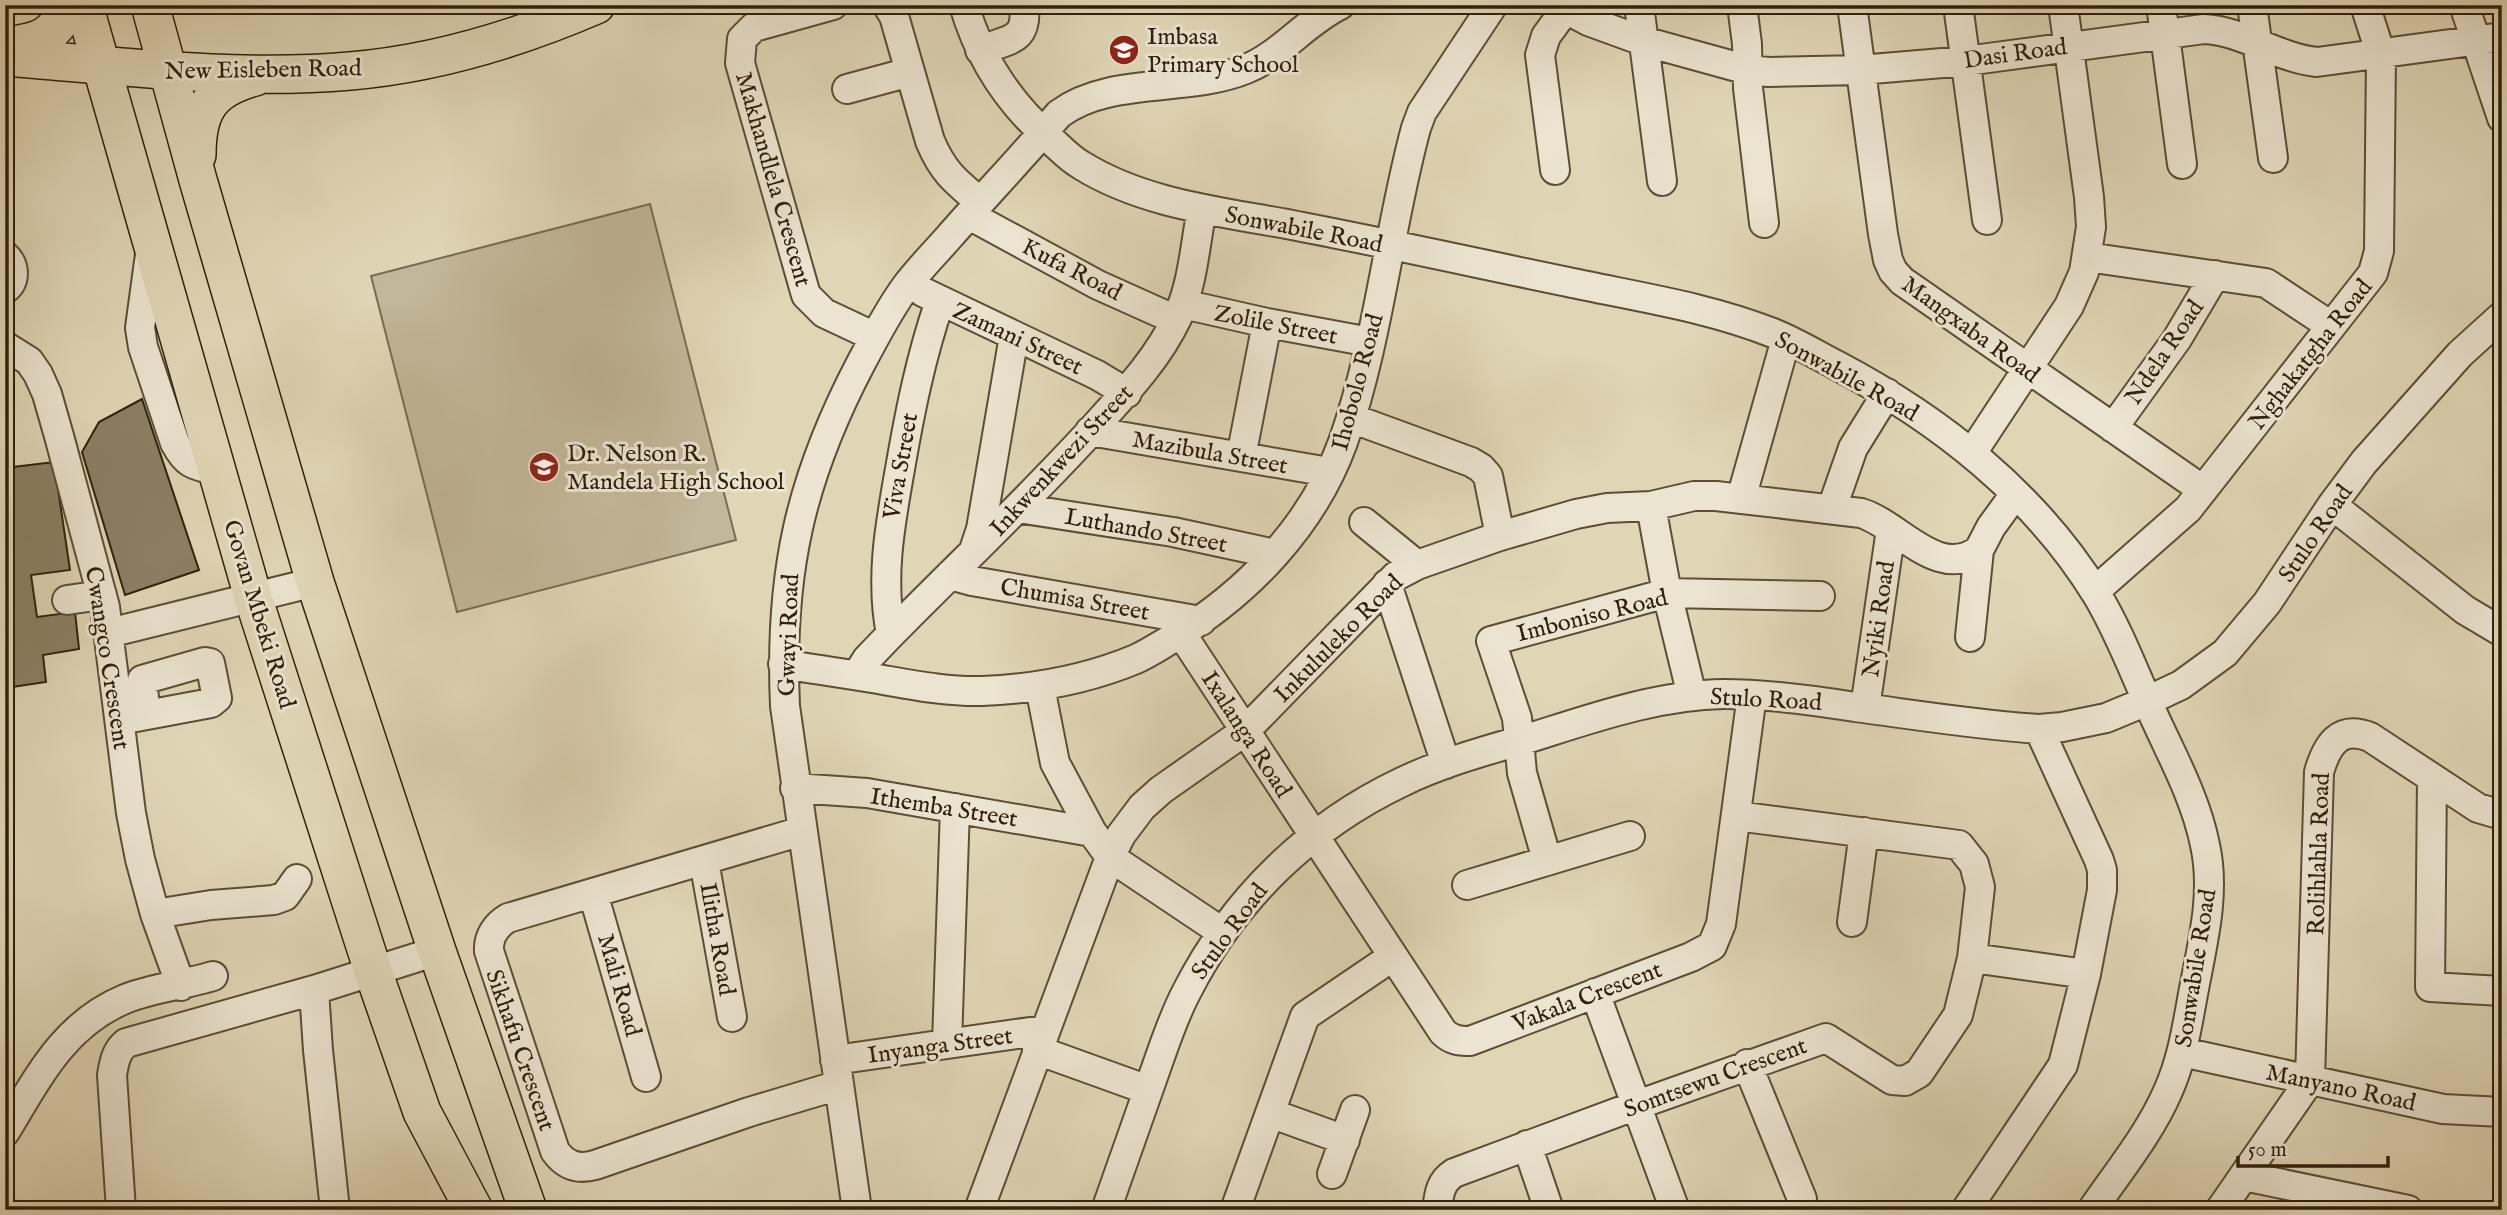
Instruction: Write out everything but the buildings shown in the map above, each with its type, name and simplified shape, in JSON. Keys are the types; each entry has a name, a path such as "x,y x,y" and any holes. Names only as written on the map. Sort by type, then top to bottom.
{"main road":[{"path":"5,46 32,43 46,37 61,21 69,5"},
{"name":"Govan Mbeki Road","path":"84,5 253,597 373,971 422,1112 474,1210"},
{"path":"150,5 315,582 437,950 528,1210"},
{"name":"New Eisleben Road","path":"5,57 168,71 267,74 352,71 447,56 549,25 596,5"},
{"path":"198,180 197,135 207,104 227,86 267,74"}],"street":[{"name":"Makhandlela Crescent","path":"833,5 754,27 743,39 740,63 806,295 824,313 875,337"},
{"path":"887,5 894,16 937,159 974,209"},
{"name":"Sonwabile Road","path":"964,5 993,73 1027,119 1077,163 1124,187 1154,198 1202,209 1711,311 1786,338 1887,393 1972,453 2047,528 2095,592 2112,622 2194,804 2207,852 2209,876 2206,925 2182,1052 2167,1096 2092,1210"},
{"path":"981,50 1020,34 1025,27 1024,5"},
{"name":"Gwayi Road","path":"857,1210 795,788 783,664 788,582 809,482 837,409 875,337 908,284 1059,114 1086,98 1201,82 1247,69 1266,59 1325,12 1340,5"},
{"name":"Ihobolo Road","path":"783,664 948,690 1040,687 1109,669 1139,657 1191,627 1227,602 1287,540 1314,501 1329,472 1360,389 1389,245 1422,112 1493,5"},
{"path":"1639,5 1662,181"},
{"path":"1742,5 1748,88 1764,223"},
{"name":"Mangxaba Road","path":"1852,5 1883,234 1893,271 1902,281 2203,490"},
{"path":"1958,5 1987,220"},
{"path":"1972,453 2069,306 2084,272 2091,227 2089,197 2063,5"},
{"path":"2161,5 2182,164"},
{"path":"2252,5 2273,158"},
{"name":"Nghakatgha Road","path":"2095,592 2175,523 2373,272 2379,251 2381,55 2365,5"},
{"path":"2465,5 2489,39 2502,118"},
{"path":"1555,170 1540,55 1546,36 1562,8"},
{"name":"Dasi Road","path":"1562,8 1643,41 1748,70 1769,72 1860,71 1966,61 2204,29 2218,29 2308,61 2381,55 2489,39"},
{"path":"848,89 910,72"},
{"name":"Kufa Road","path":"974,209 1098,285 1180,312"},
{"name":"Inkwenkwezi Street","path":"856,676 867,659 1018,508 1127,393 1180,312 1202,209"},
{"path":"5,256 13,269 12,282 5,289"},
{"path":"2087,257 2266,283 2331,326"},
{"name":"Ndela Road","path":"2113,428 2177,338 2215,275"},
{"name":"Zamani Street","path":"908,284 1097,375 1127,393"},
{"name":"Viva Street","path":"891,634 887,612 887,545 916,382 940,301"},
{"name":"Zolile Street","path":"1180,312 1267,323 1370,342"},
{"name":"Stulo Road","path":"1106,1210 1187,991 1222,932 1262,882 1314,835 1368,800 1402,781 1446,764 1617,711 1692,696 1752,695 2039,729 2106,718 2147,701 2181,685 2225,653 2267,603 2364,462 2453,362 2502,316"},
{"path":"1241,457 1267,323"},
{"path":"974,551 981,529 1014,336"},
{"path":"1741,499 1786,338"},
{"name":"Cwangco Crescent","path":"5,346 29,361 47,394 133,718 131,813 155,914 181,986"},
{"path":"1832,508 1853,447 1887,393"},
{"path":"1350,418 1481,468 1488,476 1500,536"},
{"name":"Mazibula Street","path":"1090,431 1329,472"},
{"path":"1970,637 1979,550 1991,527 2015,494"},
{"name":"Inkululeko Road","path":"979,1210 1110,857 1121,835 1142,807 1161,790 1245,731 1387,583 1417,565 1500,536 1576,514 1607,508 1651,506 1694,496 1832,508 1874,517 1943,559 1962,560 1979,550"},
{"path":"2332,505 2465,610 2502,632"},
{"path":"1651,506 1667,593 1692,696"},
{"name":"Luthando Street","path":"1018,508 1173,532 1275,554"},
{"path":"1364,522 1417,565"},
{"name":"Nyiki Road","path":"1865,708 1891,529"},
{"name":"Chumisa Street","path":"950,575 1191,627"},
{"path":"109,634 315,582"},
{"path":"1387,583 1446,764"},
{"name":"Imboniso Road","path":"1519,741 1517,718 1491,641 1667,593 1820,596"},
{"path":"67,600 102,595"},
{"name":"Ixalanga Road","path":"1191,627 1245,731 1314,835"},
{"path":"1040,687 1055,763 1091,832 1110,857 1222,932"},
{"name":"Vakala Crescent","path":"1314,835 1443,1032 1450,1038 1470,1041 1691,957 1712,946 1721,924 1752,695"},
{"path":"1966,1210 2063,1065 2086,974 2103,881 2102,870 2039,729"},
{"name":"Rolihlahla Road","path":"2310,1080 2319,772 2329,746 2339,736 2360,733 2478,808 2502,815"},
{"path":"1519,741 1522,773 1547,860"},
{"path":"2432,779 2430,987 2502,991"},
{"name":"Ithemba Street","path":"795,788 867,793 1091,832"},
{"path":"947,1043 955,808"},
{"name":"Somtsewu Crescent","path":"1437,1210 1441,1187 1449,1176 1747,1064 1826,1038 1892,1080 1905,1082 1919,1073 1958,1015 1972,958 1980,887 1974,864 1959,845 1736,816"},
{"name":"Sikhafu Crescent","path":"802,831 508,918 500,923 488,945 490,959 555,1151 562,1160 579,1167 594,1166 749,1112 837,1073"},
{"path":"1852,922 1864,832"},
{"path":"1467,885 1630,836"},
{"name":"Ilitha Road","path":"704,860 732,1017"},
{"path":"155,914 211,905 274,900 285,896 297,879"},
{"name":"Mali Road","path":"593,893 646,1077"},
{"path":"121,1210 112,1075 121,1047 133,1040 314,990 437,950"},
{"path":"1235,1210 1305,1016 1392,957"},
{"path":"1972,958 2086,974"},
{"path":"5,1132 60,1046 93,1015 127,998 213,976"},
{"path":"314,990 335,1210"},
{"path":"1595,993 1675,1210"},
{"name":"Inyanga Street","path":"837,1073 947,1043 1041,1040 1149,1090"},
{"name":"Manyano Road","path":"2182,1052 2443,1109 2502,1112"},
{"path":"1747,1064 1802,1199"},
{"path":"2220,1210 2310,1080"},
{"path":"1332,1174 1355,1110"},
{"path":"1270,1113 1345,1140"},
{"path":"1527,1145 1549,1210"},
{"path":"2244,1176 2351,1204 2408,1210"}],"shaded area":[{"path":"650,204 736,540 457,612 371,276"}],"place":[{"name":"Imbasa Primary School","path":"1124,50"},
{"name":"Dr. Nelson R. Mandela High School","path":"544,467"}]}
